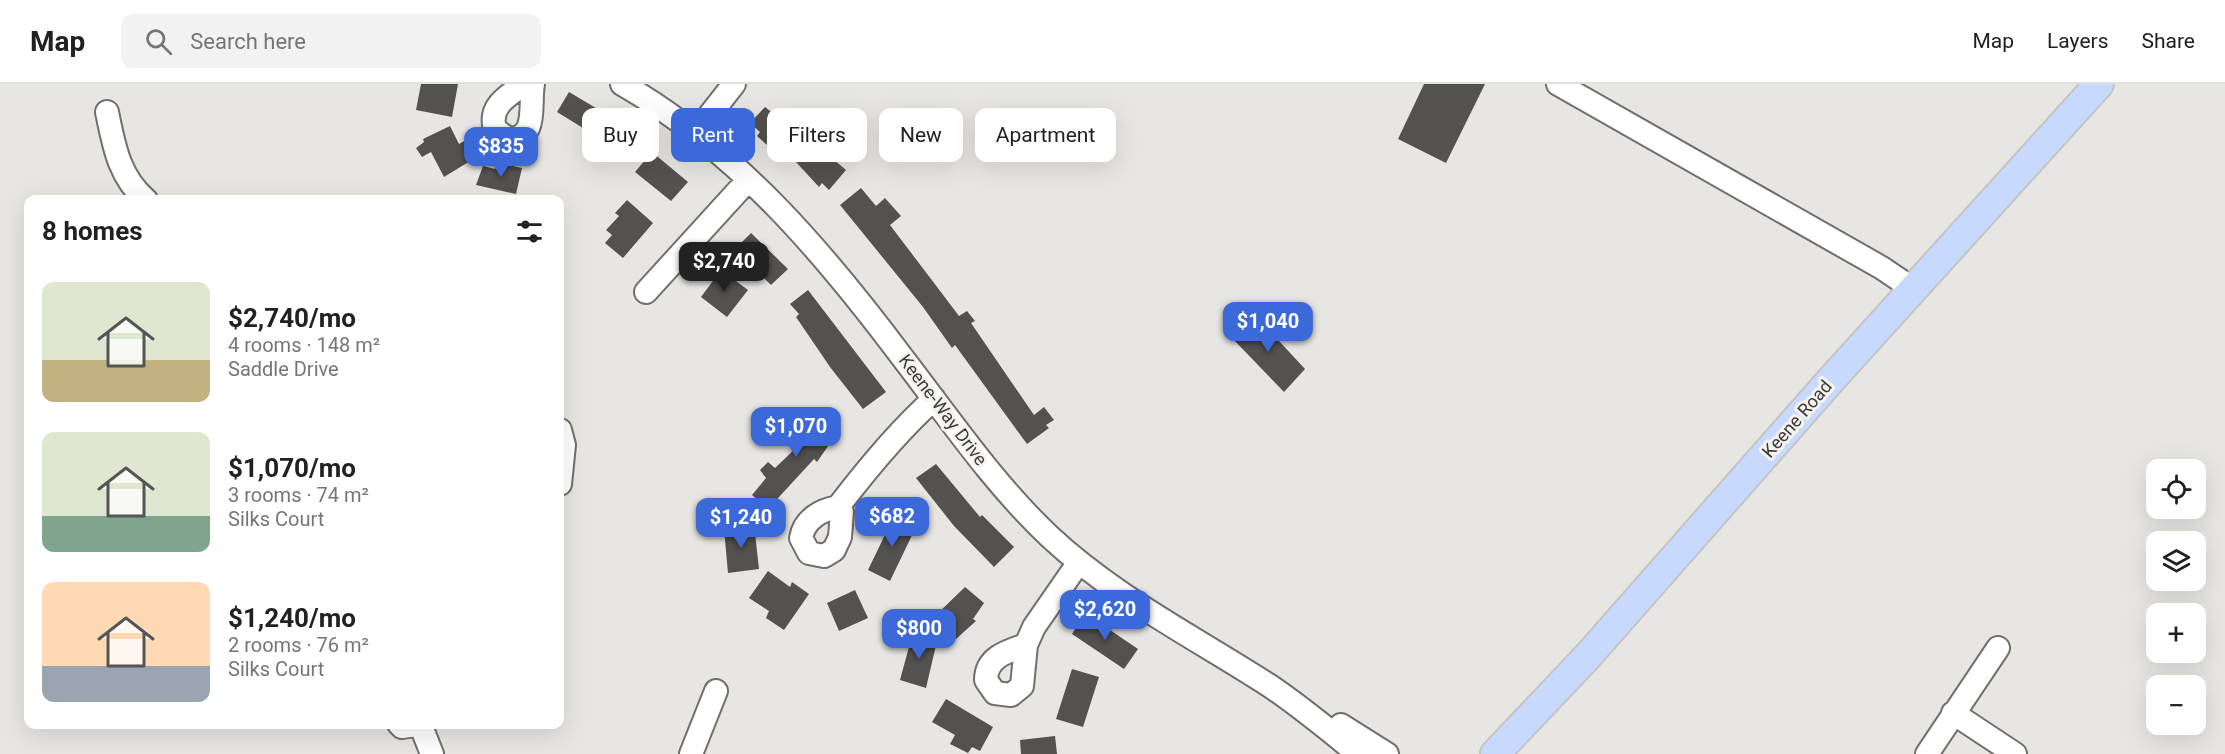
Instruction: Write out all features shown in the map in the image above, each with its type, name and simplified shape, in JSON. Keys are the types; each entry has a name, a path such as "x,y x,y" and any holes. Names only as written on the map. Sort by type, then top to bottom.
{"main road":[{"name":"Keene Road","path":"1495,754 1587,657 1913,289 2099,84"}],"street":[{"path":"524,84 500,103 494,112 495,129 508,139 522,136 528,130 531,122 533,84"},
{"name":"Keene-Way Drive","path":"622,84 671,119"},
{"path":"715,108 734,84"},
{"path":"1558,84 1882,268 1913,289"},
{"path":"107,112 117,159 132,188 140,195"},
{"name":"Keene-Way Drive","path":"726,162 748,180 820,252 1018,504 1049,536 1079,562 1129,597 1294,703 1358,754"},
{"path":"646,292 748,180"},
{"path":"838,507 875,461 934,399"},
{"path":"1026,645 1034,627 1079,562"},
{"path":"1927,754 1998,648"},
{"path":"691,754 716,691"},
{"name":"Keene-Way Drive","path":"1294,703 1329,718 1387,754"},
{"path":"1953,713 2015,754"},
{"path":"423,729 432,754"}],"building":[{"path":"421,84 458,84 452,117 416,110"},
{"path":"1424,84 1485,84 1446,163 1398,139"},
{"path":"569,92 596,108 582,108 582,127 557,112"},
{"path":"765,107 767,109 767,145 757,136 760,132 755,128 755,118"},
{"path":"450,126 459,144 466,140 475,158 444,177 431,152 422,157 416,148 424,142 423,139"},
{"path":"659,158 688,182 671,201 635,172 644,162 659,162"},
{"path":"796,162 837,162 846,170 829,190 822,183 819,187"},
{"path":"498,163 522,168 516,194 476,185 483,166 495,169"},
{"path":"861,188 876,206 885,198 901,216 890,225 959,316 967,311 975,321 971,323 1034,415 1044,407 1054,420 1046,425 1049,428 1027,444 955,345 952,348 923,307 840,205"},
{"path":"627,200 653,223 623,258 605,243 612,235 606,230 619,216 615,213"},
{"path":"751,233 788,269 771,285 735,249"},
{"path":"721,270 748,290 727,317 701,297"},
{"path":"808,290 886,392 863,409 830,367 796,317 799,314 790,304"},
{"path":"1253,313 1305,369 1284,392 1232,338"},
{"path":"822,412 840,429 817,462 814,459 768,509 752,495 766,478 760,470 768,462 775,468 798,446 783,434 796,420 807,432"},
{"path":"936,464 980,517 982,515 1014,547 994,567 954,526 916,478"},
{"path":"894,516 916,527 890,581 868,570"},
{"path":"754,524 759,569 728,573 724,529"},
{"path":"768,571 790,587 792,582 809,594 784,630 766,618 769,611 749,598"},
{"path":"965,587 984,603 973,619 976,621 956,639 935,616"},
{"path":"855,590 868,618 839,631 827,603"},
{"path":"1085,613 1138,649 1124,669 1072,634"},
{"path":"913,632 937,641 926,688 900,680"},
{"path":"1072,669 1099,677 1083,727 1056,719"},
{"path":"946,699 993,727 980,751 972,747 968,753 950,744 955,735 932,722"},
{"path":"1055,736 1057,754 1021,754 1020,740"}]}
